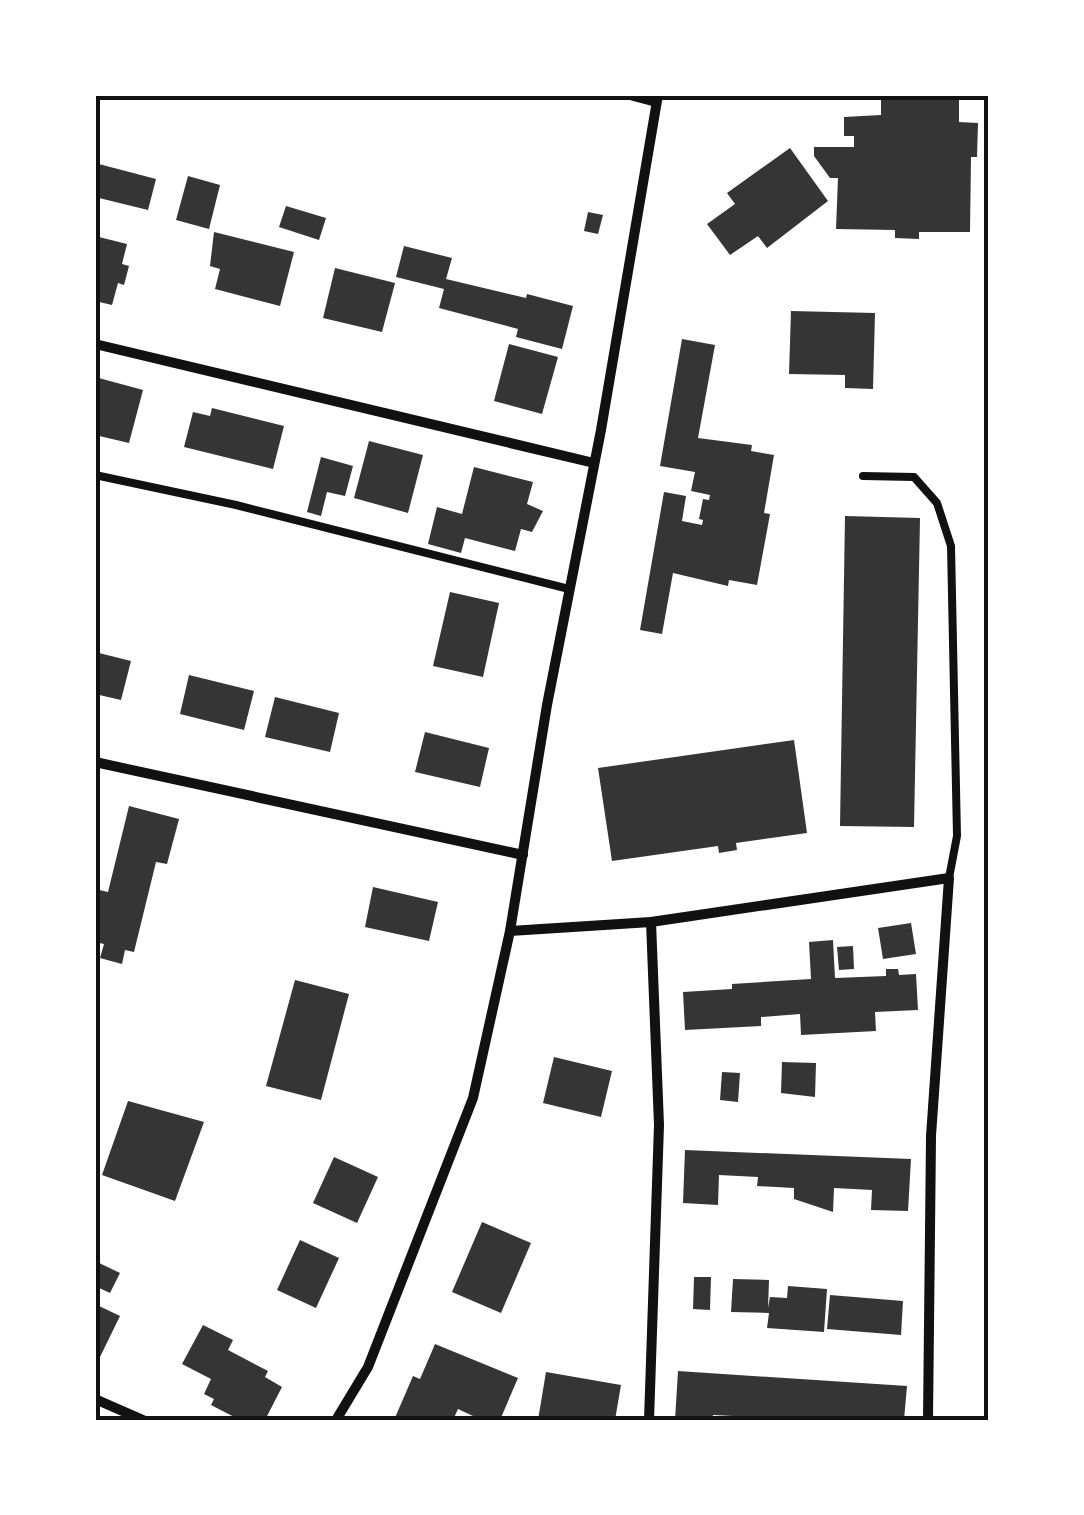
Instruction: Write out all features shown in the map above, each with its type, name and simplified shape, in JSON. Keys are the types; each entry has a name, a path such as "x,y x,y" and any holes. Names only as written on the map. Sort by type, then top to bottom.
{"street":[{"path":"336,1420 368,1366 473,1098 510,930 657,99"},
{"path":"95,344 594,462"},
{"path":"95,762 523,854"},
{"path":"510,930 650,922 950,878 931,1136 928,1420"},
{"path":"649,1420 659,1124 650,922"},
{"path":"95,1400 144,1420"}],"lane":[{"path":"626,95 657,99"},
{"path":"95,475 236,505 569,589"},
{"path":"863,476 914,476 937,502 951,546 957,836 950,878"}],"building":[{"path":"881,95 959,95 959,122 978,123 977,157 971,157 970,232 919,232 919,239 895,238 895,230 836,229 838,178 830,178 814,156 814,147 854,147 854,136 844,136 844,117 881,115"},
{"path":"790,148 828,201 767,248 758,236 730,255 707,224 735,204 727,193"},
{"path":"95,163 156,179 148,210 95,197"},
{"path":"188,176 220,185 209,229 176,220"},
{"path":"286,206 326,218 319,240 279,227"},
{"path":"588,212 603,215 598,234 584,231"},
{"path":"214,232 294,252 280,306 215,289 220,269 210,266"},
{"path":"95,236 127,244 122,264 129,266 124,285 118,283 112,305 95,301"},
{"path":"404,246 452,258 446,279 573,306 562,349 516,337 518,329 439,308 444,289 396,277"},
{"path":"335,268 395,283 382,332 323,318"},
{"path":"791,311 875,313 873,389 845,388 845,375 789,374"},
{"path":"682,339 715,345 698,438 752,445 751,451 774,455 764,513 770,514 757,585 729,580 728,586 673,573 662,634 640,630 664,492 686,496 682,521 702,525 703,520 699,519 703,499 709,500 710,495 691,491 695,472 660,466"},
{"path":"509,344 558,357 542,414 494,401"},
{"path":"95,377 143,390 129,443 95,435"},
{"path":"212,408 284,426 273,469 184,447 193,412 210,416"},
{"path":"369,441 423,455 408,513 354,498"},
{"path":"321,457 353,466 345,496 327,492 321,516 307,512"},
{"path":"474,467 533,482 527,504 543,511 532,532 521,529 515,551 465,538 461,553 428,544 437,507 462,514"},
{"path":"845,516 920,518 914,827 840,826"},
{"path":"450,592 499,603 483,677 433,666"},
{"path":"95,652 131,661 121,700 95,694"},
{"path":"189,675 254,691 244,730 180,714"},
{"path":"275,697 339,713 330,752 265,737"},
{"path":"425,732 489,748 480,787 415,772"},
{"path":"794,740 807,833 736,843 737,850 719,853 718,846 612,861 598,768"},
{"path":"129,806 179,819 167,864 156,862 134,952 125,950 122,964 100,958 104,944 95,942 95,889 108,892"},
{"path":"373,887 438,902 429,941 365,927"},
{"path":"911,923 916,954 883,959 878,928"},
{"path":"833,940 835,978 886,976 886,969 898,969 899,975 916,974 918,1010 875,1012 876,1031 801,1035 800,1014 761,1017 761,1026 685,1030 683,992 732,989 732,984 811,979 809,942"},
{"path":"853,946 854,969 839,970 837,947"},
{"path":"295,980 349,994 321,1100 266,1086"},
{"path":"554,1057 612,1071 601,1117 543,1103"},
{"path":"782,1062 816,1063 815,1097 781,1093"},
{"path":"722,1072 740,1073 738,1102 720,1100"},
{"path":"128,1101 204,1122 175,1201 102,1175"},
{"path":"685,1150 911,1159 908,1211 871,1210 872,1190 834,1188 833,1212 794,1199 794,1188 757,1186 758,1177 719,1175 718,1205 683,1203"},
{"path":"334,1157 378,1177 357,1223 313,1203"},
{"path":"482,1222 531,1243 501,1313 452,1292"},
{"path":"300,1240 339,1258 316,1308 277,1290"},
{"path":"95,1261 120,1273 110,1293 95,1286"},
{"path":"694,1277 711,1277 710,1310 693,1309"},
{"path":"733,1279 769,1280 768,1308 770,1297 787,1298 788,1286 827,1289 824,1332 767,1328 769,1313 731,1312"},
{"path":"830,1295 903,1301 901,1335 827,1329"},
{"path":"95,1304 120,1316 100,1357 95,1355"},
{"path":"203,1325 233,1340 228,1350 268,1371 265,1377 282,1387 265,1420 240,1420 211,1405 214,1399 204,1394 211,1379 182,1364"},
{"path":"435,1344 518,1378 500,1420 472,1420 473,1416 458,1409 453,1420 394,1420 413,1376 420,1379"},
{"path":"678,1371 907,1386 904,1420 752,1420 713,1415 712,1420 675,1420"},
{"path":"546,1372 621,1385 615,1420 538,1420"}]}
